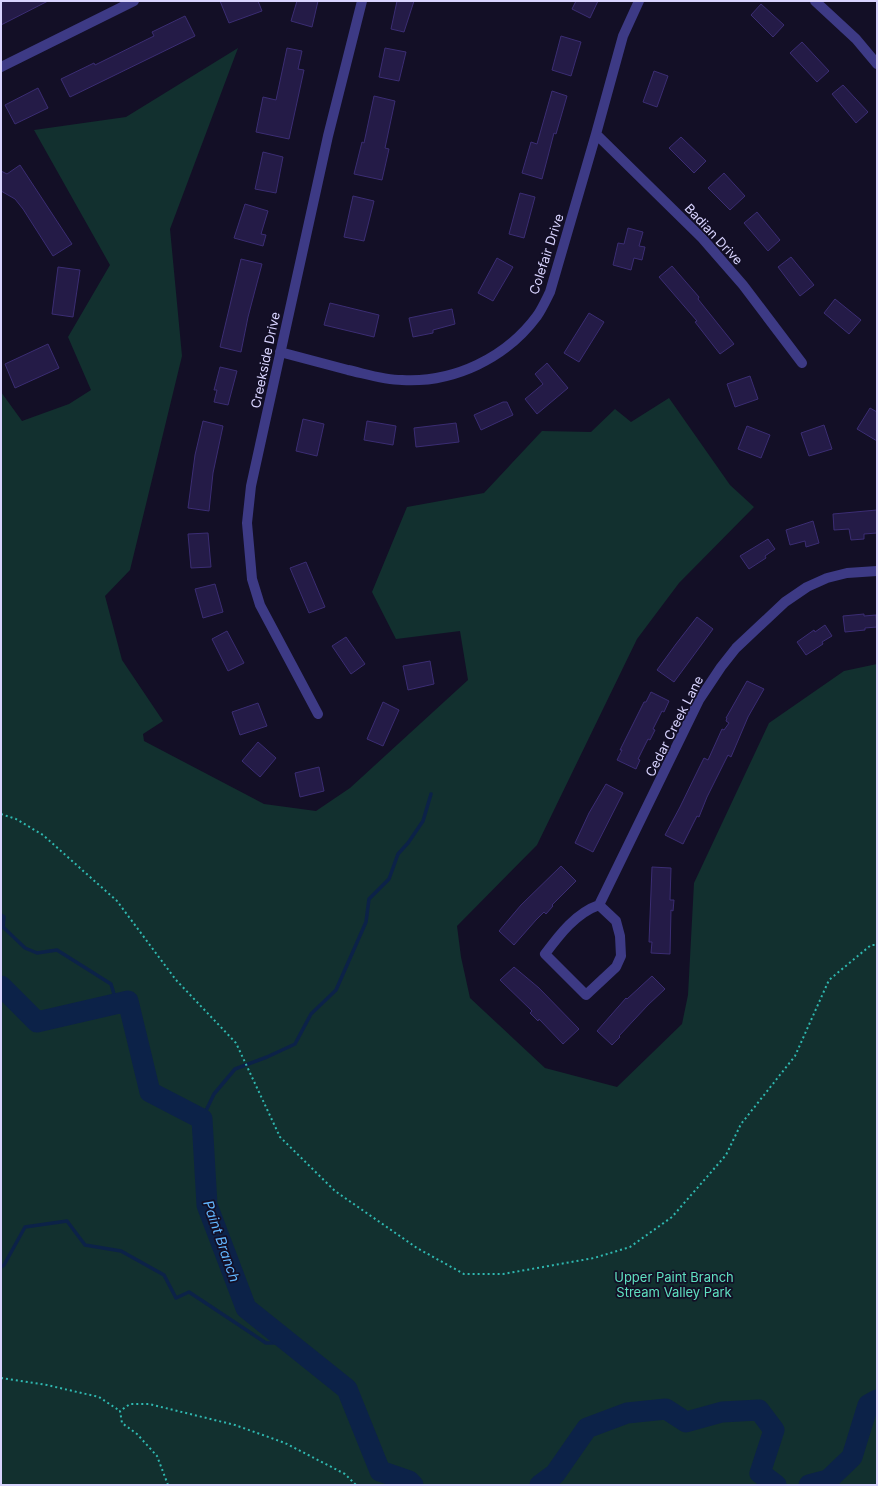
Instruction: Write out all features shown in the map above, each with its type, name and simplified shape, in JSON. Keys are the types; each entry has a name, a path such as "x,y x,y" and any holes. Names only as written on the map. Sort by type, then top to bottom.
{"street":[{"path":"1,67 134,1"},
{"name":"Creekside Drive","path":"318,714 260,605 252,579 247,523 251,486 280,352 328,136 362,1"},
{"name":"Colefair Drive","path":"280,352 374,376 402,380 429,380 453,375 476,366 498,354 518,338 537,316 550,292 623,36 639,1"},
{"path":"815,1 856,39 877,64"},
{"name":"Badian Drive","path":"596,134 702,238 743,285 802,363"},
{"name":"Cedar Creek Lane","path":"600,905 699,700 721,667 736,648 785,602 807,587 827,578 847,573 877,571"},
{"path":"600,905 616,921 620,936 621,956 616,967 586,995 545,954 573,920 588,909 600,905"}],"path":[{"path":"1,814 16,819 43,835 117,901 176,980 236,1043 280,1137 286,1143 335,1191 416,1248 464,1274 503,1274 594,1258 630,1247 672,1217 726,1155 742,1124 795,1056 829,980 872,945 877,945"},
{"path":"1,1378 47,1385 99,1397 120,1411 122,1423 137,1434 157,1456 168,1485"},
{"path":"120,1411 130,1404 149,1404 235,1425 285,1443 345,1474 356,1485"}],"green space":[{"name":"Upper Paint Branch Stream Valley Park","path":"238,48 170,229 182,356 130,570 105,596 122,660 163,721 143,734 144,741 264,804 316,811 350,788 468,680 460,631 396,639 372,592 407,507 484,493 542,431 591,432 615,409 631,422 669,398 730,485 754,507 679,583 637,639 537,845 457,926 461,957 470,998 545,1068 617,1087 682,1024 688,995 694,883 769,723 844,671 877,664 877,1485 1,1485 1,392 22,421 69,404 91,390 68,337 110,265 34,130 126,117"}],"building":[{"path":"1,1 48,1 1,25"},
{"path":"220,1 258,1 262,11 229,23"},
{"path":"297,1 318,1 312,27 291,21"},
{"path":"397,1 414,1 404,32 391,29"},
{"path":"576,1 598,1 590,18 572,9"},
{"path":"761,4 784,25 773,37 751,15"},
{"path":"185,16 195,36 70,97 61,79 94,63 95,65 154,36 152,32"},
{"path":"561,36 581,42 571,76 552,70"},
{"path":"802,42 829,71 817,82 790,53"},
{"path":"287,48 302,51 298,69 304,70 289,139 256,132 263,97 276,100"},
{"path":"385,48 406,52 399,81 379,77"},
{"path":"654,71 668,76 657,107 643,102"},
{"path":"843,85 868,112 856,123 832,94"},
{"path":"38,88 48,108 15,124 5,105"},
{"path":"552,91 567,96 556,134 554,133 542,179 522,173 531,142 537,144"},
{"path":"374,96 395,101 385,148 389,149 382,180 354,174 362,142 364,143"},
{"path":"681,137 706,161 694,173 669,148"},
{"path":"263,152 283,157 276,193 255,189"},
{"path":"20,165 72,244 53,256 15,199 1,191 1,171 7,174"},
{"path":"724,173 745,196 730,210 708,188"},
{"path":"520,193 535,197 524,238 509,234"},
{"path":"353,196 374,201 364,241 344,237"},
{"path":"245,204 268,211 261,234 266,235 263,246 234,238"},
{"path":"757,212 780,240 768,251 744,223"},
{"path":"628,228 643,232 639,246 645,247 642,260 634,258 631,270 613,265 618,243 624,244"},
{"path":"791,257 814,285 800,296 778,267"},
{"path":"497,258 513,267 493,301 478,293"},
{"path":"241,259 262,264 248,317 241,352 220,347"},
{"path":"672,266 699,297 698,299 734,344 720,354 695,322 697,321 659,277"},
{"path":"58,267 80,270 73,317 52,314"},
{"path":"835,299 861,320 849,334 824,313"},
{"path":"330,303 379,315 374,337 324,325"},
{"path":"452,309 455,324 433,330 433,333 413,337 409,318"},
{"path":"589,313 604,322 579,362 564,353"},
{"path":"48,344 59,368 15,388 5,364"},
{"path":"547,363 568,388 537,414 525,399 543,384 535,374"},
{"path":"220,367 237,371 228,405 214,402 217,390 214,390"},
{"path":"750,376 758,399 735,407 727,384"},
{"path":"503,402 507,402 513,415 481,430 474,415"},
{"path":"870,408 877,412 877,441 857,429"},
{"path":"303,419 324,424 317,456 296,451"},
{"path":"203,421 223,426 213,473 209,511 188,508 195,455"},
{"path":"367,421 396,426 393,445 364,440"},
{"path":"456,423 459,442 416,447 414,428"},
{"path":"824,425 832,449 809,456 801,433"},
{"path":"747,426 770,435 761,458 738,449"},
{"path":"877,510 877,533 864,534 864,539 851,540 849,529 834,530 833,514"},
{"path":"813,521 819,543 806,547 805,541 790,545 786,530"},
{"path":"208,533 211,567 191,568 188,534"},
{"path":"768,539 775,549 765,556 766,558 749,569 740,556"},
{"path":"306,562 325,607 309,613 290,568"},
{"path":"215,584 223,612 203,618 195,589"},
{"path":"864,614 864,616 876,615 877,627 845,632 843,616"},
{"path":"697,617 713,629 674,682 657,670"},
{"path":"825,625 832,636 806,655 797,642 814,630 815,632"},
{"path":"227,631 244,663 228,671 212,639"},
{"path":"346,637 365,664 351,674 332,646"},
{"path":"430,661 434,684 408,690 403,666"},
{"path":"747,681 764,689 748,717 731,757 728,755 707,797 699,817 697,816 683,844 665,835 704,758 708,760 722,729 724,730 729,723 726,721 726,718"},
{"path":"651,692 669,701 653,729 655,730 650,740 648,739 638,759 640,760 636,769 617,760 622,750 620,750 644,702 646,702"},
{"path":"383,702 399,710 383,746 367,739"},
{"path":"258,703 267,726 240,735 232,712"},
{"path":"258,742 276,758 260,777 242,761"},
{"path":"319,767 324,791 300,797 295,773"},
{"path":"606,784 623,793 593,852 575,843 589,813"},
{"path":"561,866 576,881 552,905 553,906 546,914 544,912 536,920 514,945 499,931 521,905"},
{"path":"652,867 671,868 670,900 674,900 673,911 671,910 670,954 651,953 652,942 649,942"},
{"path":"514,967 539,988 579,1029 563,1044 539,1019 538,1021 530,1013 532,1011 500,980"},
{"path":"652,976 665,989 648,1005 612,1045 597,1031 626,998 627,999"}],"waterway":[{"path":"202,1119 214,1094 235,1069 267,1057 295,1044 311,1014 336,990 366,922 369,899 389,879 398,854 408,843 423,821 431,794"},
{"path":"1,915 4,917 3,927 25,948 37,953 57,950 111,984 117,1004"},
{"name":"Paint Branch","path":"1,986 37,1022 128,1001 150,1092 202,1119 207,1205 246,1308 347,1389 380,1471 409,1481 413,1485"},
{"path":"1,1267 4,1265 25,1227 67,1221 85,1245 121,1251 164,1275 176,1298 189,1292 266,1343 290,1343"},
{"name":"Paint Branch","path":"809,1485 828,1480 852,1457 868,1405 877,1400"},
{"name":"Paint Branch","path":"540,1485 555,1474 587,1428 627,1413 666,1409 686,1422 722,1412 759,1410 774,1430 760,1473 776,1485"},
{"name":"Paint Branch","path":"403,1485 409,1481"}]}
